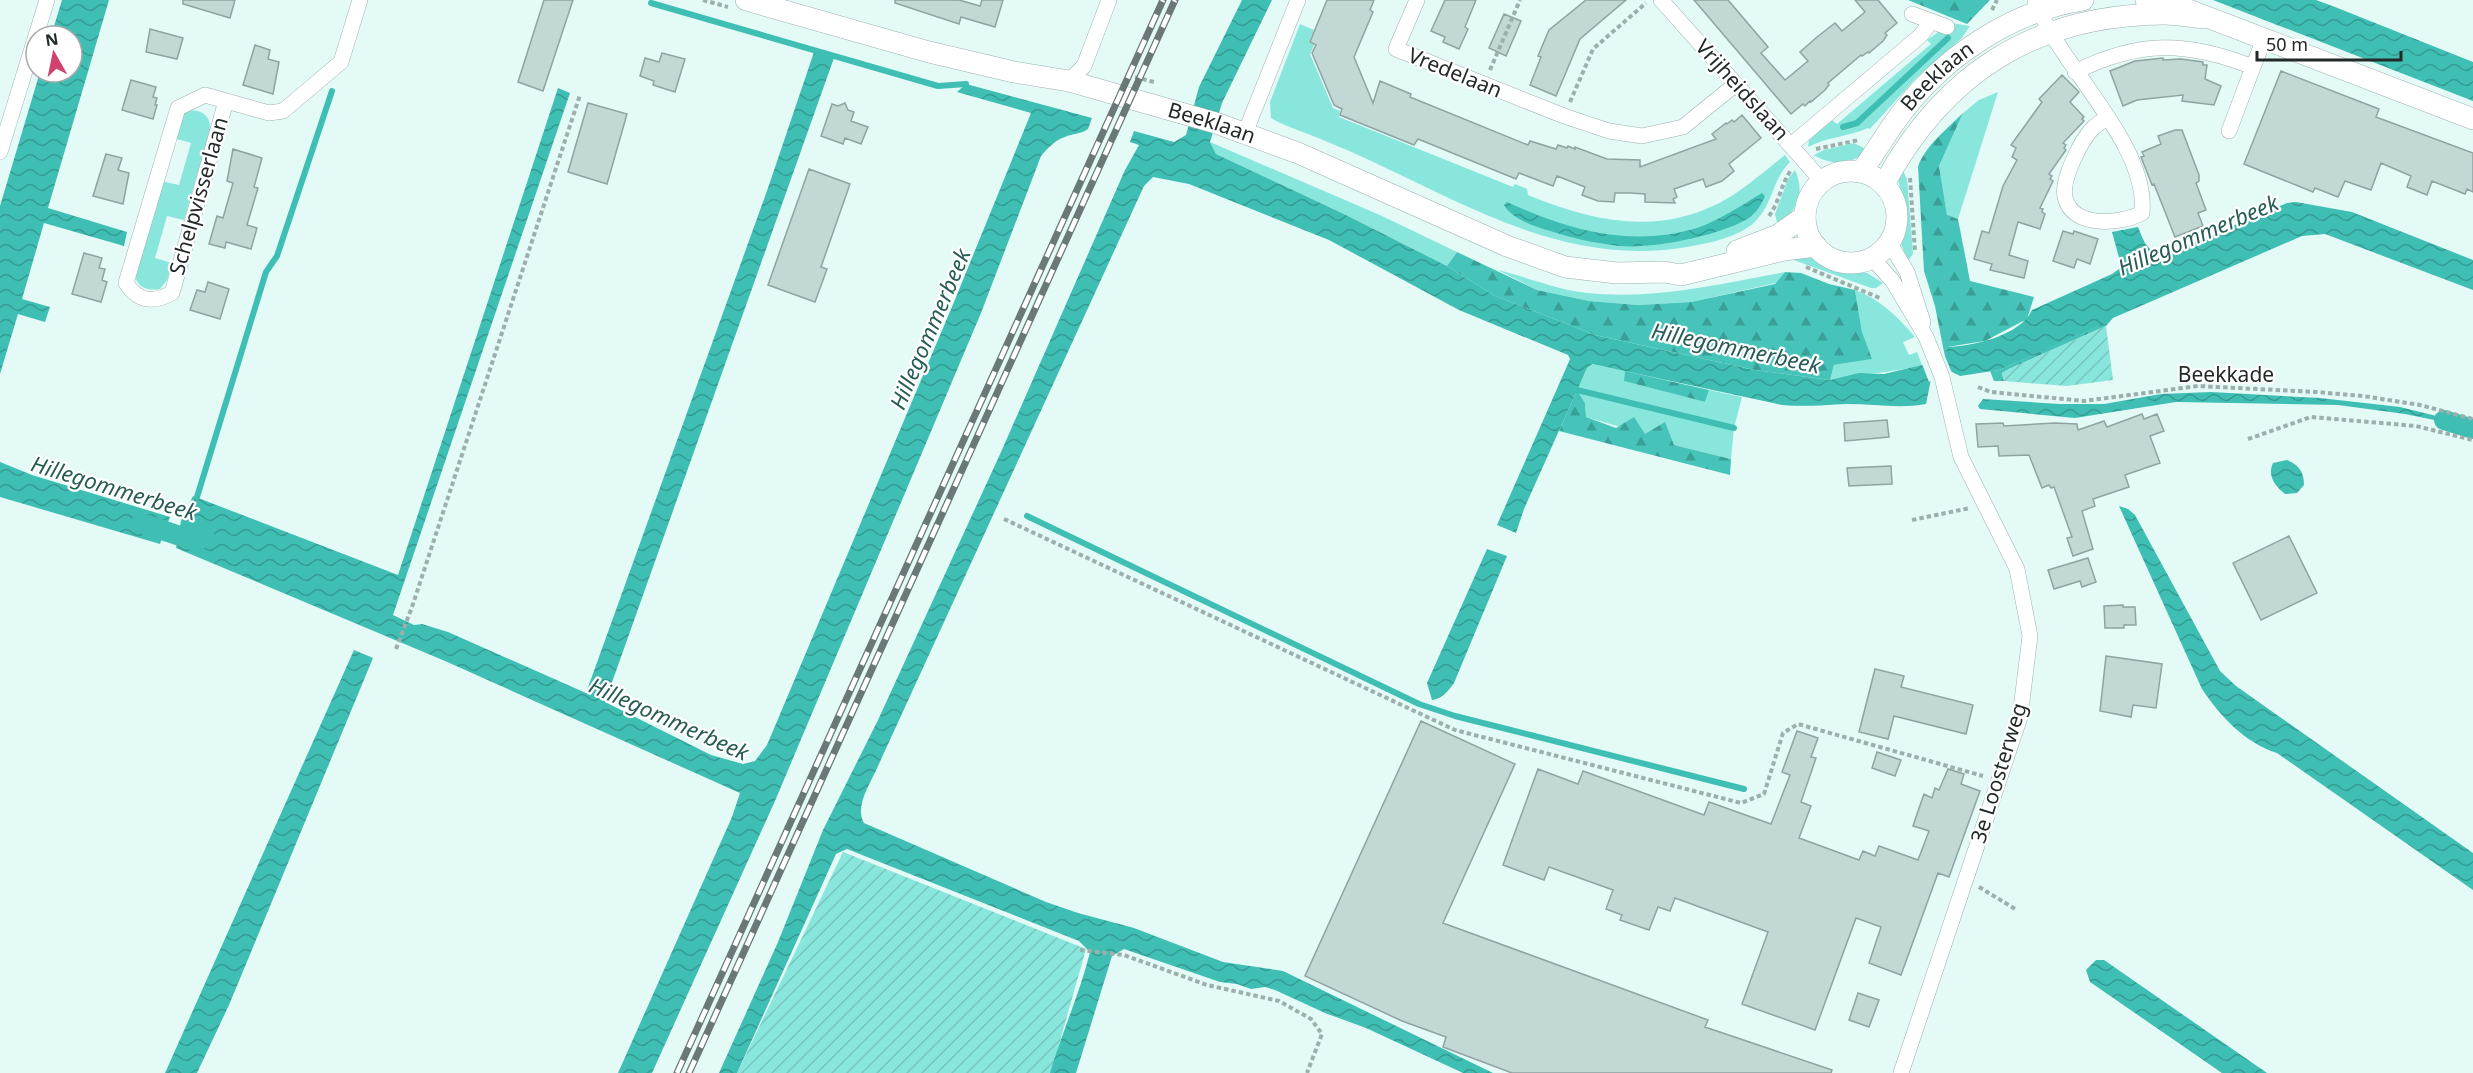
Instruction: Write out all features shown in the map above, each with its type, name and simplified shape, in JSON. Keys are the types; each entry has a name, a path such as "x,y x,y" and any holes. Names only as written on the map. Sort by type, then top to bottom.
{"main road":[{"name":"Beeklaan","path":"746,0 928,52 1014,72 1069,81 1216,123 1298,153 1508,246 1565,267 1617,273 1664,272 1681,275 1784,250 1816,246"},
{"name":"Beeklaan","path":"1862,172 1904,111 1927,84 1951,62 2037,6 2083,0"},
{"path":"2146,0 2186,9 2204,18 2473,119"},
{"name":"Beeklaan","path":"1884,184 1917,132 1954,90 1991,62 2022,44 2050,32 2075,25 2130,17 2165,14 2204,18"},
{"path":"1862,172 1884,184 1893,198 1896,209 1896,226 1889,242 1881,251 1857,262 1841,261 1827,256 1816,246 1808,232 1805,216 1811,194 1822,181 1839,173 1862,172"},
{"name":"Beeklaan","path":"1664,272 1738,251 1778,235 1805,216"}],"street":[{"path":"0,152 47,0"},
{"name":"Schelpvisserlaan","path":"226,101 171,293 158,300 144,299 132,292 126,282 178,108 205,95 226,101 268,113 283,111 341,62 360,0"},
{"path":"1069,81 1084,66 1109,0"},
{"path":"1245,133 1298,0"},
{"name":"Vredelaan","path":"1417,0 1396,49 1564,116 1609,131 1642,136 1683,127 1736,84"},
{"name":"Vrijheidslaan","path":"1661,0 1822,181"},
{"path":"2037,6 2075,72 2096,96 2108,117 2126,149 2136,174 2143,200 2142,213 2131,219 2097,222 2082,217 2071,208 2065,197 2066,183 2082,143 2093,128 2108,117"},
{"path":"1912,14 1947,27"},
{"path":"1791,145 1920,36 1932,21"},
{"path":"2229,131 2264,39"},
{"path":"2075,72 2100,59 2137,49 2170,47 2233,59 2253,67"},
{"name":"3e Loosterweg","path":"1889,242 1907,272 1915,291 1926,337 1942,377 1961,457 2017,570 2030,636 2020,717 1901,1073"},
{"name":"3e Loosterweg","path":"1871,257 1892,280 1926,337"}],"path":[{"path":"1484,85 1520,0"},
{"path":"1564,116 1593,50 1650,0"},
{"path":"1992,10 1997,0"},
{"path":"396,650 580,95"},
{"path":"1765,220 1777,204 1786,176 1816,149 1857,140"},
{"path":"1910,173 1916,259"},
{"path":"1801,266 1875,294"},
{"name":"Beekkade","path":"1978,387 1991,392 2084,401 2198,386 2316,392 2363,396 2420,405 2473,418"},
{"path":"2248,440 2311,417 2416,426 2473,440"},
{"path":"1912,520 1985,505"},
{"path":"1004,519 1455,730 1741,803 1764,794 1783,733 1797,724 1999,780"},
{"path":"1966,879 2018,910"},
{"path":"1080,950 1124,955 1207,985 1279,1001 1311,1019 1322,1034 1307,1073"}],"shaded area":[{"path":"1951,23 1970,26 1961,39 1916,78 1870,129 1822,141 1808,147 1809,140 1832,120 1837,124 1931,44 1927,40"},
{"path":"1300,24 1314,30 1309,42 1314,45 1310,54 1333,108 1340,111 1339,117 1513,187 1515,184 1527,189 1528,195 1579,213 1629,222 1680,218 1705,210 1730,197 1785,155 1790,162 1779,177 1758,219 1742,231 1725,238 1681,248 1638,251 1597,248 1557,240 1518,228 1480,212 1360,156 1271,118 1270,102"},
{"path":"1998,92 1958,219 1947,216 1939,166 1963,113 1979,100"},
{"path":"191,110 206,115 210,130 184,220 167,216 155,258 172,263 167,280 160,289 152,290 139,284 135,277 161,181 179,185 191,143 173,138 182,114"},
{"path":"1210,142 1382,216 1457,252 1447,266 1346,215 1216,154"},
{"path":"1854,143 1868,150 1856,159 1835,162 1814,155 1824,150"},
{"path":"1795,170 1800,187 1797,201 1790,214 1778,226 1775,214 1788,179"},
{"path":"1903,171 1907,179 1913,254 1908,261 1901,244 1905,213 1898,178"},
{"path":"1810,255 1837,268 1867,273 1883,283 1876,288 1871,288 1791,259"},
{"path":"1498,270 1565,289 1612,295 1687,290 1785,272 1776,283 1691,302 1638,305 1589,301 1537,290"},
{"path":"1855,290 1881,304 1908,329 1915,337 1903,342 1909,355 1917,352 1922,365 1830,380 1834,365 1871,359 1862,332"},
{"path":"2106,326 2113,380 2067,386 2004,381 2002,373 2009,369"},
{"path":"1591,364 1625,371 1625,381 1705,402 1709,390 1742,397 1734,428 1731,459 1674,445 1586,417 1585,403 1577,390"},
{"path":"843,852 1086,949 1051,1073 737,1073"}],"green space":[{"path":"1908,0 1990,0 1967,24"},
{"path":"1963,113 1939,166 1947,215 1958,219 1970,281 2034,297 2027,319 1985,341 1947,347 1945,357 1935,306 1924,271 1918,167 1925,152"},
{"path":"1457,252 1537,290 1589,301 1638,305 1691,302 1775,284 1785,272 1801,273 1829,284 1855,290 1862,332 1872,359 1834,365 1830,380 1755,370 1595,335 1495,296 1447,266"},
{"path":"2101,323 2106,326 2009,369 2002,373 2004,381 1994,381 1990,371 1999,370"},
{"path":"1625,371 1709,390 1705,402 1624,381"},
{"path":"1577,390 1585,403 1586,417 1616,428 1634,417 1645,434 1665,422 1674,445 1731,459 1730,475 1559,431"}],"water":[{"path":"62,0 109,0 48,208 127,232 124,246 44,223 22,299 50,307 45,322 18,314 0,374 0,206 36,84 84,84 84,24 55,24"},
{"path":"1242,0 1272,0 1222,103 1210,142 1216,154 1346,215 1447,266 1495,296 1595,335 1755,370 1830,380 1859,373 1884,374 1922,365 1926,367 1944,360 1947,347 1982,342 2007,333 2026,319 2032,310 2119,269 2120,261 2112,232 2138,227 2148,247 2156,252 2168,253 2287,203 2296,202 2352,212 2473,260 2473,290 2325,234 2302,236 2113,318 2106,326 2101,324 1999,370 1960,376 1948,370 1931,379 1926,404 1782,405 1592,364 1587,368 1524,509 1516,533 1497,525 1570,359 1568,355 1459,310 1329,240 1189,184 1153,177 1144,186 868,787 862,802 861,816 864,823 1046,902 1134,928 1223,962 1283,971 1493,1073 1463,1073 1366,1028 1325,1013 1275,990 1265,987 1251,989 1220,982 1124,949 1112,956 1076,1073 1050,1073 1090,952 1079,941 847,849 836,854 737,1073 719,1073 778,942 823,830 878,720 1001,452 1125,170 1139,145 1130,142 1134,131 1174,142 1186,135 1199,87"},
{"path":"2213,0 2316,0 2335,7 2473,62 2473,101"},
{"path":"814,52 834,58 605,702 711,755 743,764 755,761 767,745 1031,113 957,92 966,84 1092,118 1088,129 1058,140 1041,156 981,313 775,801 652,1073 618,1073 732,817 740,793 445,661 176,548 181,521 193,496 398,575 558,88 570,93 393,615 414,625 422,624 448,632 586,693 768,188"},
{"path":"1762,193 1765,196 1756,211 1749,218 1736,224 1686,240 1633,246 1592,242 1541,228 1517,218 1504,205 1507,202 1553,221 1600,233 1648,236 1672,234 1706,225"},
{"path":"2211,392 2320,398 2400,407 2473,425 2473,428 2405,414 2338,405 2176,402 2075,418 1980,409 1978,406 1983,399 2060,404 2104,404 2161,394"},
{"path":"2287,460 2298,467 2303,476 2304,485 2297,493 2285,494 2275,484 2272,476 2273,463"},
{"path":"0,462 32,475 170,517 160,544 0,497"},
{"path":"2119,506 2135,515 2220,671 2236,686 2473,853 2473,890 2277,753 2254,743 2225,718 2202,689"},
{"path":"1487,549 1507,556 1454,683 1442,696 1432,700 1427,683"},
{"path":"354,650 373,658 229,1005 197,1073 165,1073"},
{"path":"2096,960 2104,960 2267,1073 2222,1073 2090,982 2086,970"}],"pier":[{"path":"1944,354 1952,373 1929,382 1922,364 1942,358"}],"building":[{"path":"183,0 235,0 230,18 183,4"},
{"path":"544,0 573,0 543,91 518,82"},
{"path":"895,0 959,0 980,6 982,0 1003,0 995,27 961,17 959,24 895,3"},
{"path":"1327,0 1374,0 1370,10 1373,12 1354,57 1373,103 1380,81 1411,94 1410,97 1528,145 1530,141 1556,149 1558,145 1575,149 1575,147 1607,159 1640,160 1640,167 1716,139 1712,134 1726,123 1732,120 1734,122 1742,115 1761,138 1729,164 1734,171 1722,181 1706,187 1703,179 1674,189 1677,197 1673,199 1675,203 1645,202 1645,194 1630,193 1615,193 1614,202 1598,201 1582,195 1585,187 1557,176 1553,186 1519,173 1516,179 1418,139 1414,145 1340,115 1342,109 1334,105 1312,53 1316,45 1310,42"},
{"path":"1445,0 1476,0 1465,27 1468,29 1459,49 1443,42 1445,37 1431,31"},
{"path":"1586,0 1626,0 1580,39 1556,96 1530,85 1541,57 1538,56 1549,30"},
{"path":"1694,0 1728,0 1768,47 1761,53 1785,80 1808,61 1800,52 1817,37 1835,23 1842,31 1865,12 1855,0 1878,0 1897,23 1885,33 1887,35 1883,41 1869,53 1861,55 1828,83 1825,90 1811,102 1805,106 1803,104 1791,114"},
{"path":"1504,14 1521,21 1506,56 1489,48"},
{"path":"150,29 183,38 177,59 146,52"},
{"path":"255,45 270,50 268,59 279,62 273,94 243,85"},
{"path":"662,53 685,59 675,92 653,85 654,81 640,76 645,58 659,62"},
{"path":"2163,58 2163,60 2181,59 2203,62 2203,65 2207,65 2205,79 2221,86 2214,105 2182,101 2183,95 2137,100 2123,106 2110,71 2135,61"},
{"path":"2281,71 2379,109 2376,117 2473,153 2473,192 2467,189 2465,194 2432,181 2427,195 2407,187 2411,176 2381,163 2371,190 2345,181 2338,197 2315,188 2313,192 2244,164"},
{"path":"2062,75 2079,92 2070,102 2084,117 2082,119 2084,121 2063,143 2066,145 2064,148 2066,150 2049,174 2053,181 2040,208 2045,214 2040,229 2018,222 2009,255 2028,261 2024,278 1990,270 1992,264 1974,259 1982,231 1989,233 2003,186 2017,160 2012,157 2016,148 2011,145 2042,102 2039,99"},
{"path":"131,80 156,87 153,97 157,98 155,105 157,105 153,119 122,110"},
{"path":"588,103 627,114 607,184 568,172"},
{"path":"845,103 848,110 854,112 851,121 868,127 861,144 845,138 843,144 821,136 832,104 838,106"},
{"path":"2182,130 2199,175 2199,181 2196,183 2206,210 2198,213 2203,226 2175,237 2141,157 2144,156 2142,152 2161,144 2158,136"},
{"path":"233,149 262,158 254,187 258,188 247,225 257,228 251,249 226,242 225,248 209,244 217,216 223,218 233,183 227,181"},
{"path":"106,154 122,158 118,170 129,173 123,204 93,196"},
{"path":"809,169 850,184 821,267 827,269 815,302 768,285"},
{"path":"2063,231 2073,234 2074,231 2098,239 2090,264 2077,259 2074,268 2053,261"},
{"path":"84,253 102,258 99,268 105,269 102,280 107,282 101,302 72,294"},
{"path":"208,282 229,289 220,319 190,310 197,290 205,292"},
{"path":"2142,414 2144,419 2157,414 2164,431 2150,436 2160,463 2125,475 2129,487 2093,499 2095,506 2082,511 2093,549 2073,556 2067,538 2072,537 2054,487 2051,488 2049,485 2042,488 2029,455 1999,456 1998,446 1978,447 1976,424 2003,423 2004,426 2077,424 2078,430 2104,421 2107,427"},
{"path":"1887,420 1889,437 1845,441 1844,423"},
{"path":"1891,466 1892,484 1849,486 1847,468"},
{"path":"2289,536 2317,593 2261,620 2233,563"},
{"path":"2088,558 2096,582 2082,587 2080,581 2054,589 2048,570"},
{"path":"2123,605 2123,607 2135,607 2136,625 2124,625 2124,628 2105,628 2104,606"},
{"path":"2106,656 2162,664 2156,708 2133,705 2131,717 2100,711"},
{"path":"1875,669 1904,676 1901,687 1973,705 1966,734 1894,716 1888,739 1859,732"},
{"path":"1421,721 1515,764 1443,923 1708,1020 1705,1027 1832,1070 1831,1073 1512,1073 1443,1047 1446,1037 1402,1021 1305,976"},
{"path":"1797,731 1818,738 1811,757 1816,758 1801,802 1811,806 1799,838 1859,860 1863,851 1875,856 1879,846 1918,860 1929,831 1913,826 1924,794 1932,798 1935,788 1939,790 1948,769 1964,774 1961,784 1980,791 1949,877 1938,873 1901,975 1869,963 1881,927 1856,918 1815,1030 1742,1004 1768,932 1675,898 1670,911 1658,907 1649,930 1620,920 1622,915 1606,909 1613,890 1549,867 1544,880 1503,865 1538,769 1578,784 1583,771 1704,815 1709,802 1771,824 1790,775 1782,772"},
{"path":"1877,752 1901,760 1895,776 1872,768"},
{"path":"1858,993 1879,1000 1869,1027 1849,1020"}],"waterway":[{"path":"651,3 938,86 966,84"},
{"path":"1843,127 1857,123 1948,38"},
{"path":"197,497 266,272 277,256 332,91"},
{"path":"1577,390 1734,428"},
{"path":"2444,420 2473,429"},
{"path":"1027,516 1419,704 1455,716 1744,789"},
{"name":"Hillegommerbeek","path":"141,523 192,540 205,538"}],"railway":[{"path":"677,1073 1163,0"},
{"path":"689,1073 1175,0"}]}
